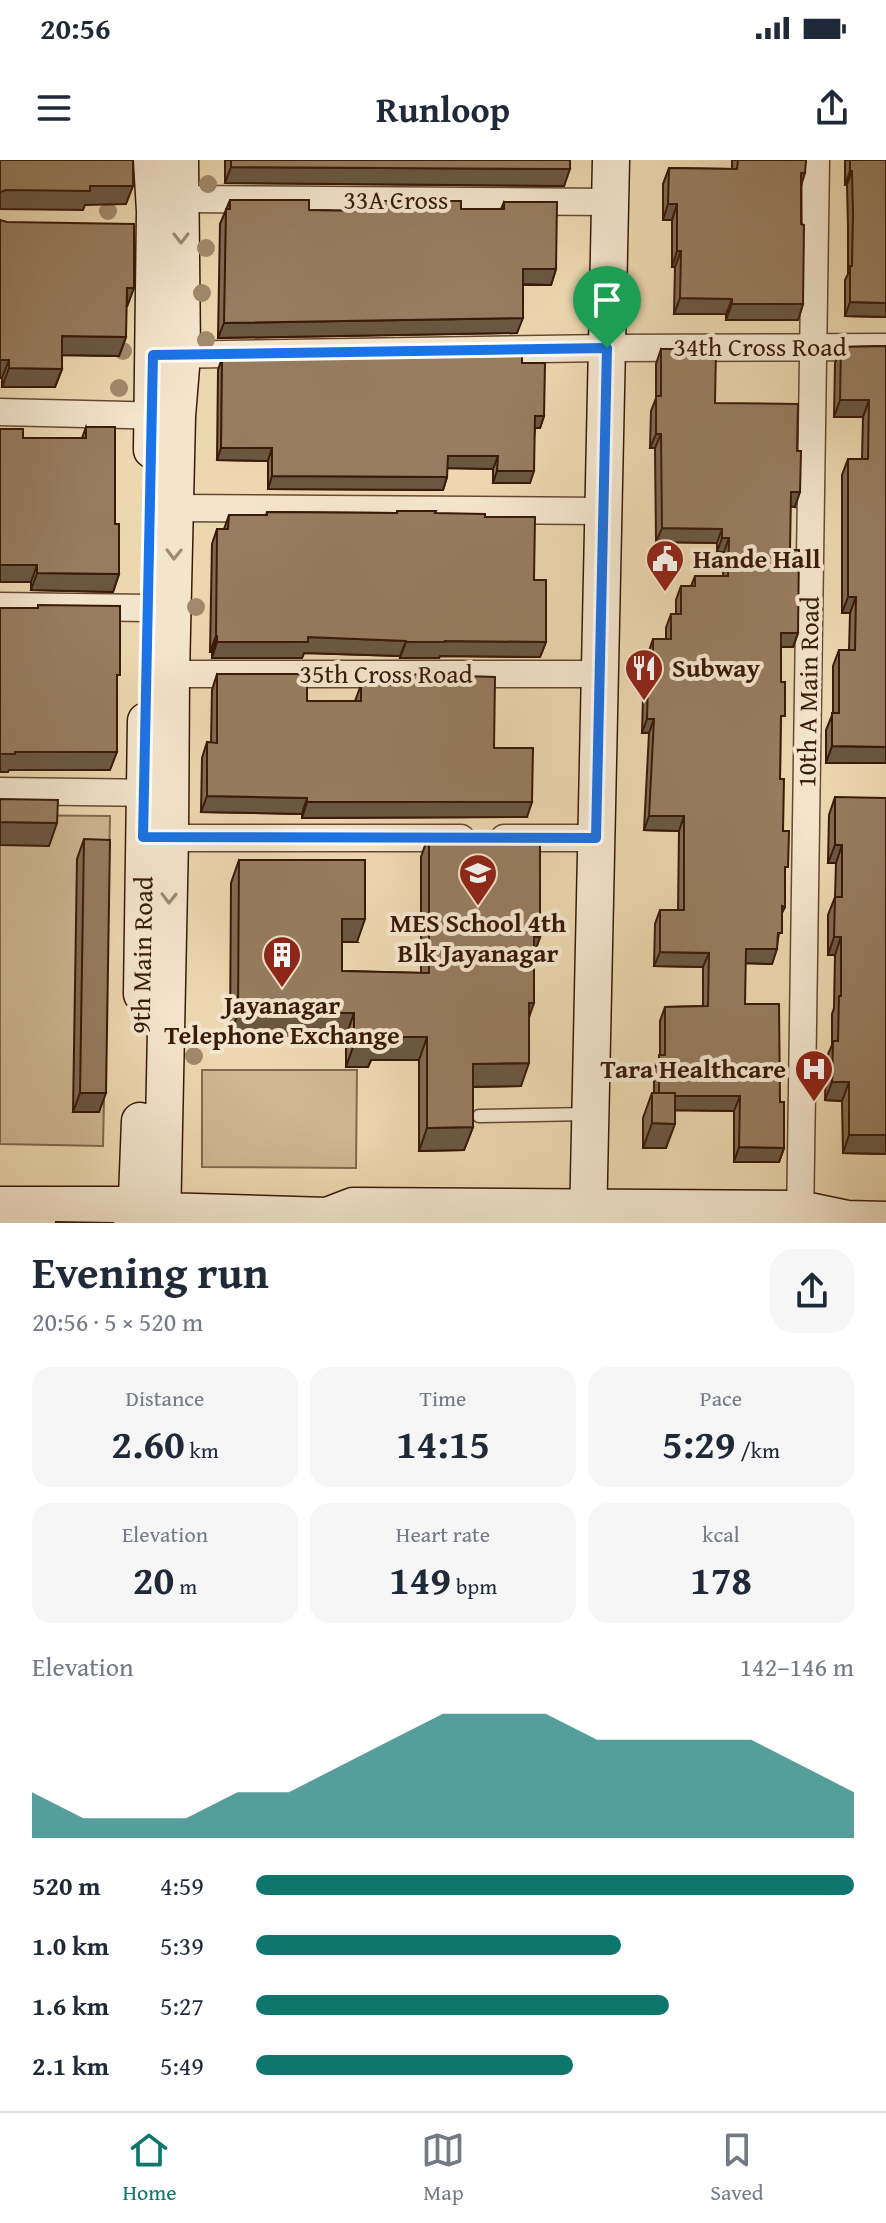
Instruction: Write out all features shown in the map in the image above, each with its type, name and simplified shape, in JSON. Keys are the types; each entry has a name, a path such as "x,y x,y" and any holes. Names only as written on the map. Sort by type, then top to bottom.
{"main road":[{"name":"9th Main Road","path":"152,160 142,226 168,355"},
{"name":"9th Main Road","path":"149,1207 140,1125 157,838 148,608 181,199 180,160"},
{"path":"588,1215 611,160"},
{"name":"9th Main Road","path":"157,792 171,674 175,508 164,416"},
{"path":"0,1186 149,1207"},
{"path":"800,1216 849,1199 886,1200"},
{"path":"0,1205 149,1207 327,1216 800,1216 886,1220"}],"street":[{"name":"10th A Main Road","path":"800,1216 816,160"},
{"name":"33A Cross","path":"181,199 611,202"},
{"name":"34th Cross Road","path":"168,355 886,347"},
{"path":"0,412 164,416"},
{"path":"175,508 603,511"},
{"path":"0,606 148,608"},
{"name":"35th Cross Road","path":"171,674 600,674"},
{"path":"0,791 157,792"},
{"path":"157,838 596,838"}],"lane":[{"path":"479,1116 591,1114"}],"shaded area":[{"path":"0,815 110,816 103,1146 0,1144"},
{"path":"202,1070 357,1070 356,1168 202,1167"}],"building":[{"path":"0,160 133,160 133,186 90,186 90,191 0,192"},
{"path":"231,160 570,160 570,169 231,167"},
{"path":"738,160 806,160 805,173 801,173 803,304 732,304 732,299 680,298 681,251 677,251 677,204 668,204 669,168 737,169"},
{"path":"850,160 886,160 886,303 850,302 853,213"},
{"path":"230,200 309,200 309,210 362,211 363,201 461,201 461,209 504,209 504,202 557,202 556,269 523,269 523,318 224,323 226,209 230,209"},
{"path":"0,220 134,224 134,288 127,288 126,337 62,336 62,369 9,368 9,360 0,360"},
{"path":"886,346 886,747 832,746 832,713 839,713 839,650 855,650 856,597 848,597 848,459 868,459 869,400 840,400 841,347"},
{"path":"661,349 716,349 715,403 798,404 800,492 791,492 790,550 799,550 798,633 781,633 785,716 781,716 780,779 784,779 783,831 789,831 785,907 782,906 782,933 778,933 777,949 746,949 745,1004 779,1004 780,1102 784,1102 784,1148 739,1147 740,1096 675,1096 675,1093 659,1093 659,1055 665,1055 665,1007 708,1006 709,953 660,952 660,910 684,910 684,816 649,816 654,719 647,719 648,682 653,682 653,639 671,639 671,614 681,614 681,586 695,586 695,576 728,576 729,538 722,538 722,529 662,528 661,434 656,434 656,396 661,396"},
{"path":"522,353 522,363 545,363 544,416 535,416 534,471 497,471 498,456 448,456 447,477 272,476 272,448 221,448 222,358"},
{"path":"86,427 115,427 115,524 119,524 119,574 37,573 37,565 0,565 0,429 23,429 23,438 86,438"},
{"path":"397,511 535,517 534,580 546,580 546,642 406,642 308,637 308,642 217,642 217,529 228,529 229,515"},
{"path":"38,605 120,606 117,752 0,754 0,608 38,608"},
{"path":"217,674 307,674 307,701 361,701 361,685 405,685 405,674 495,677 494,748 533,748 532,802 307,802 307,798 207,796 207,742 217,743"},
{"path":"835,797 886,798 886,1135 849,1135 849,1082 832,1082 833,1041 838,1041 841,996 841,937 834,937 835,897 842,897 842,845 835,845"},
{"path":"0,799 58,800 57,823 0,822"},
{"path":"429,834 540,834 540,937 534,937 534,1003 529,1003 529,1063 473,1064 473,1127 427,1128 427,1037 377,1037 377,1044 354,1044 354,1013 238,1013 239,860 365,860 365,919 342,919 342,971 429,973"},
{"path":"84,839 110,840 106,1093 80,1093"},
{"path":"652,1093 675,1093 675,1124 652,1123"}],"place":[{"name":"Hande Hall","path":"665,593"},
{"name":"Subway","path":"644,702"},
{"name":"MES School 4th Blk Jayanagar","path":"478,907"},
{"name":"Jayanagar Telephone Exchange","path":"282,989"},
{"name":"Tara Healthcare","path":"814,1103"}],"route":[{"path":"607,348 596,838 143,837 153,355 607,348"}]}
